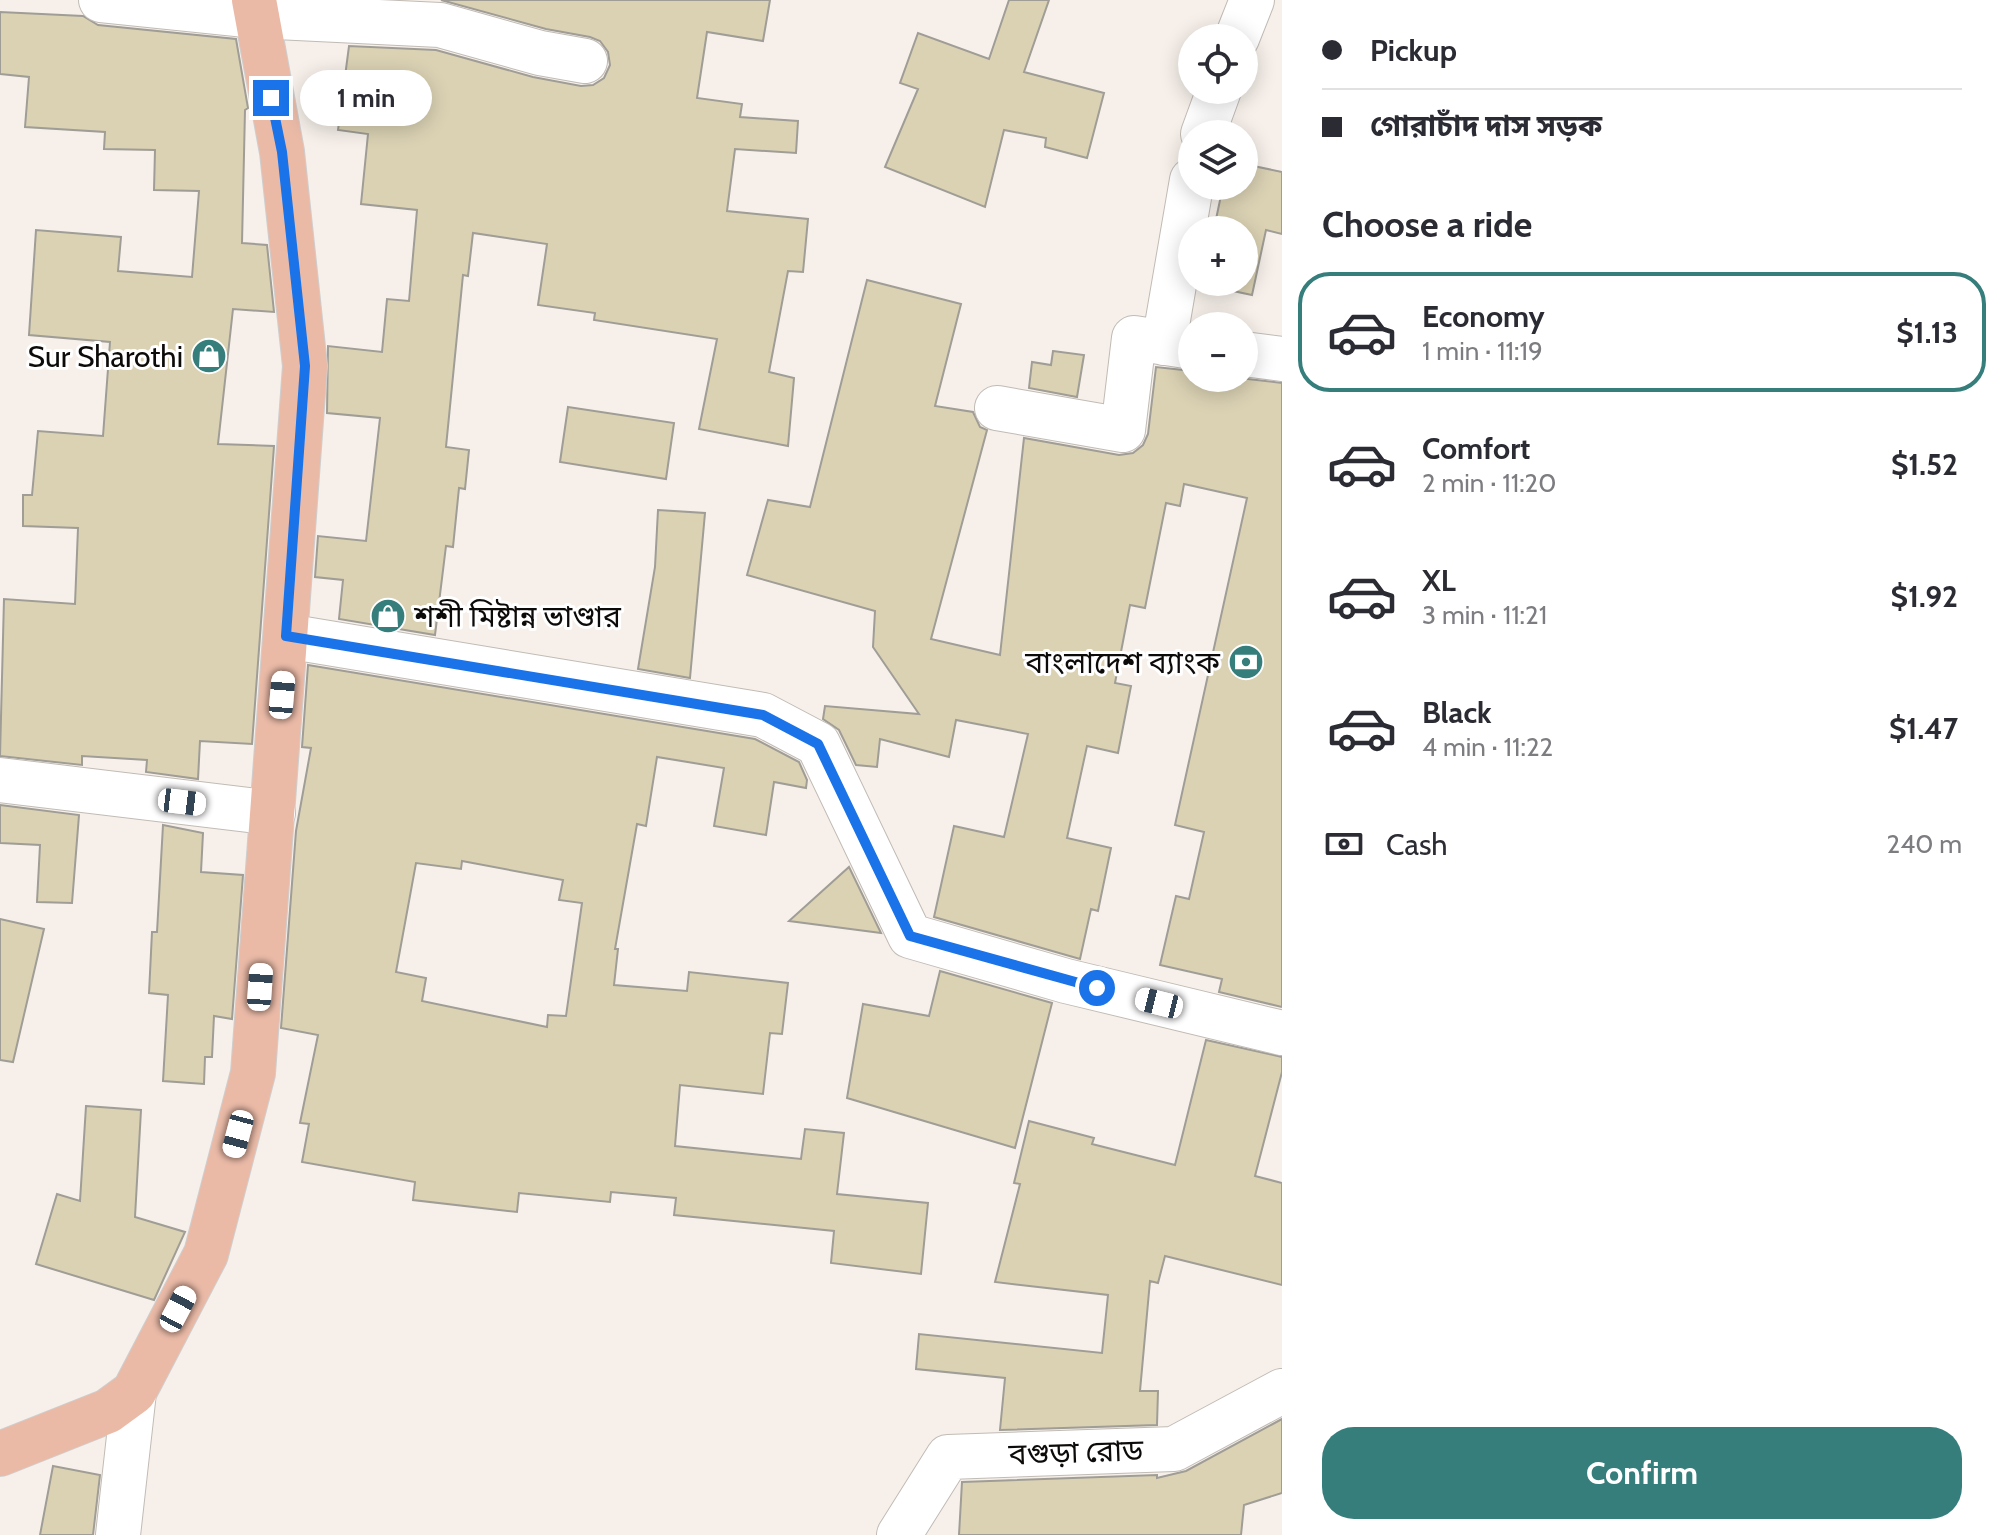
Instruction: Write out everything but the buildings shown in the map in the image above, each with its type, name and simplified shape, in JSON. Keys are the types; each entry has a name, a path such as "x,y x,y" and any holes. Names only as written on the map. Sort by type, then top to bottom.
{"main road":[{"path":"0,1454 108,1411 134,1392 206,1254 253,1073 305,366 282,152 255,8"}],"street":[{"path":"101,0 255,8 440,25 540,53 585,61"},
{"path":"1243,24 1252,0"},
{"path":"1181,312 1190,200"},
{"path":"997,408 1123,430 1134,338 1178,345"},
{"path":"1258,356 1282,359"},
{"path":"286,636 763,715 818,744 910,936 1066,981 1282,1033"},
{"path":"0,780 273,813"},
{"name":"বগুড়া রোড","path":"899,1535 948,1457 1174,1449 1282,1391"},
{"path":"118,1535 134,1392"}],"place":[{"name":"Sur Sharothi","path":"209,356"},
{"name":"শশী মিষ্টান্ন ভাণ্ডার","path":"388,616"},
{"name":"বাংলাদেশ ব্যাংক","path":"1246,662"}],"route":[{"path":"271,98 282,152 305,366 286,636 763,715 818,744 910,936 1097,988"}]}
